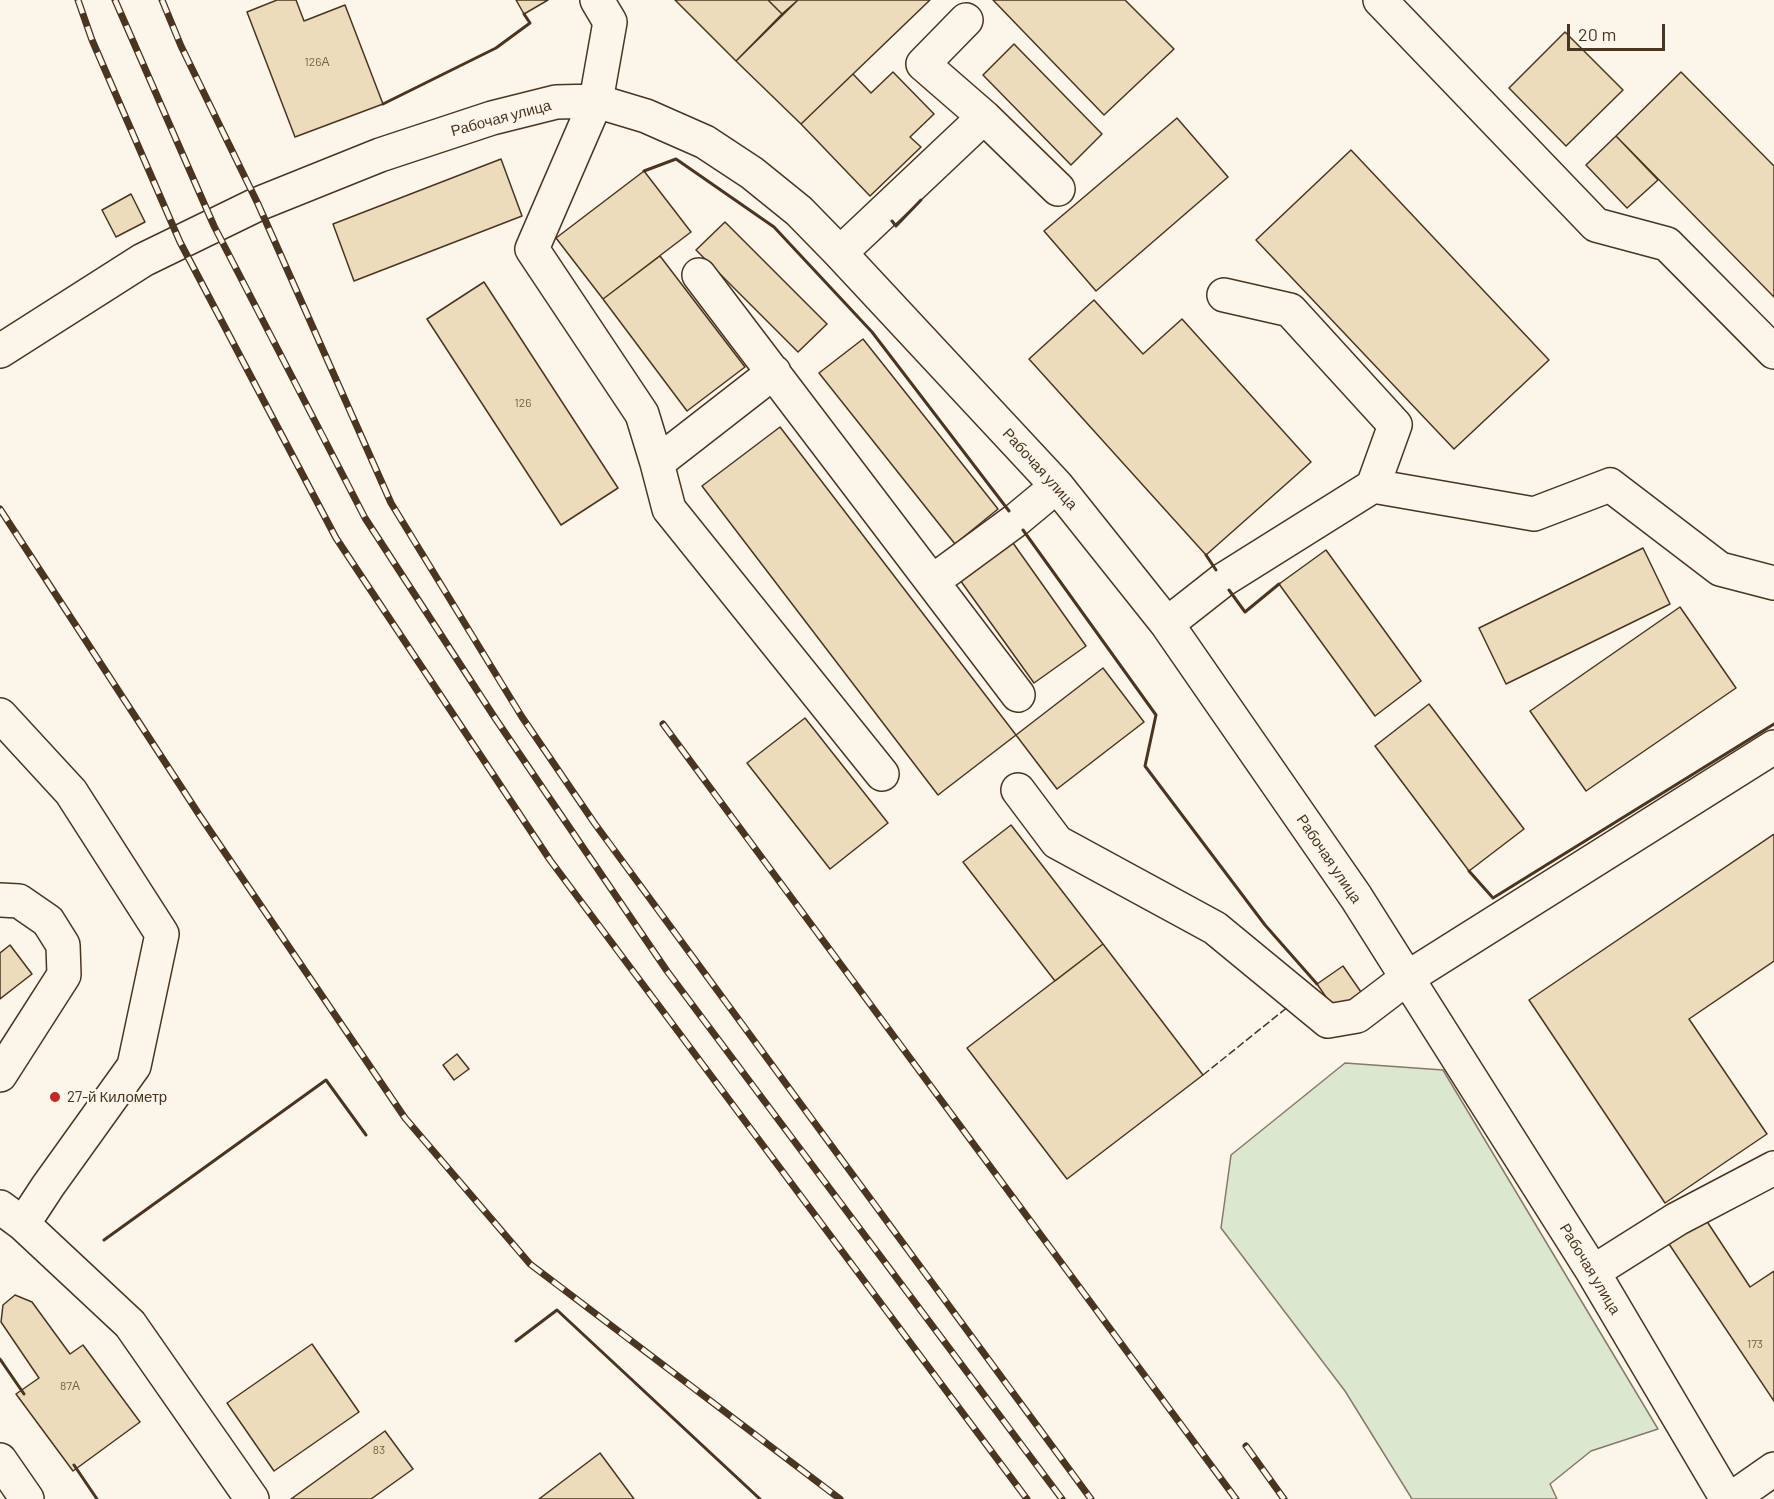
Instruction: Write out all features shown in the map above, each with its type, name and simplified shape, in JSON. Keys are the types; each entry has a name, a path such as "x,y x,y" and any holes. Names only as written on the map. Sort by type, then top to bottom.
{"street":[{"path":"597,0 610,22 596,101 532,249 642,414 669,509 882,774"},
{"path":"1380,0 1596,225 1667,244 1774,352"},
{"path":"966,20 923,64 984,117 1058,189"},
{"name":"Рабочая улица","path":"0,351 143,260 258,204 380,154 492,118 556,102 596,101 646,116 705,142 752,173 799,211 840,252 1057,486 1167,624 1356,897 1593,1272 1729,1499"},
{"path":"840,252 984,117"},
{"path":"699,275 1018,695"},
{"path":"1167,624 1223,580 1372,486 1395,425 1290,310 1224,295"},
{"path":"657,463 774,372"},
{"path":"1372,486 1534,514 1610,485 1720,568 1774,583"},
{"path":"933,581 1057,486"},
{"path":"7,727 71,792 162,933 134,1066 48,1186 12,1215 130,1324 252,1499"},
{"path":"1018,790 1057,842 1215,928 1328,1021 1357,1016 1407,978 1774,747"},
{"path":"0,900 19,901 48,921 63,945 64,975 0,1075"},
{"path":"1593,1272 1677,1219 1774,1168"},
{"path":"0,1460 27,1499"},
{"path":"1729,1499 1774,1469"}],"green space":[{"path":"1345,1063 1443,1070 1658,1429 1591,1451 1550,1484 1557,1499 1412,1499 1345,1391 1221,1228 1231,1155"}],"building":[{"path":"277,0 296,0 304,21 345,5 383,104 295,137 247,12"},
{"path":"516,0 548,0 524,14"},
{"path":"675,0 768,0 782,14 736,61"},
{"path":"768,0 798,0 782,14"},
{"path":"798,0 930,0 801,124 736,61"},
{"path":"993,0 1125,0 1174,49 1104,115"},
{"path":"1565,32 1623,90 1566,146 1509,88"},
{"path":"1014,44 1102,134 1071,165 983,75"},
{"path":"893,72 934,114 910,137 921,147 870,196 801,124 853,74 871,93"},
{"path":"1681,72 1774,166 1774,297 1616,136"},
{"path":"1177,118 1228,177 1096,291 1044,231"},
{"path":"1616,136 1658,180 1627,208 1586,165"},
{"path":"1351,150 1549,360 1454,449 1256,240"},
{"path":"501,159 522,216 354,281 333,224"},
{"path":"644,171 691,232 603,299 556,238"},
{"path":"131,194 145,222 116,237 102,210"},
{"path":"725,222 827,324 798,352 696,250"},
{"path":"660,256 745,367 687,411 603,299"},
{"path":"484,282 618,488 561,525 427,319"},
{"path":"1094,300 1143,354 1182,319 1311,462 1206,555 1029,359"},
{"path":"863,339 998,509 955,544 819,373"},
{"path":"780,427 1016,735 938,795 702,486"},
{"path":"1013,543 1086,646 1034,683 960,580"},
{"path":"1643,548 1670,604 1506,684 1479,628"},
{"path":"1326,550 1421,681 1375,716 1279,584"},
{"path":"1680,607 1736,688 1586,791 1530,711"},
{"path":"1103,668 1144,722 1057,789 1016,735"},
{"path":"1429,704 1524,829 1469,871 1375,746"},
{"path":"805,718 888,823 830,869 747,763"},
{"path":"1011,825 1103,944 1055,981 963,862"},
{"path":"1774,834 1774,961 1689,1019 1767,1134 1665,1203 1529,1000"},
{"path":"1103,944 1203,1075 1067,1179 967,1048"},
{"path":"10,945 32,974 0,999 0,953"},
{"path":"1343,966 1361,992 1335,1010 1317,984"},
{"path":"457,1054 469,1069 454,1080 443,1065"},
{"path":"1706,1220 1750,1287 1774,1271 1774,1401 1669,1244"},
{"path":"15,1295 32,1302 70,1354 83,1345 140,1422 73,1471 16,1394 39,1378 1,1322 3,1305"},
{"path":"312,1344 359,1412 274,1471 227,1403"},
{"path":"385,1431 413,1469 371,1499 291,1499"},
{"path":"600,1453 634,1499 539,1499"}],"railway":[{"path":"78,0 92,40 180,242 336,538 550,860 1027,1499"},
{"path":"115,0 214,226 365,518 495,718 667,971 1062,1499"},
{"path":"162,0 181,46 258,204 391,503 522,717 595,824 1091,1499"},
{"path":"0,509 200,816 405,1118 530,1264 840,1499"},
{"path":"663,724 1236,1499"},
{"path":"1246,1446 1284,1499"}],"fence":[{"path":"1203,1075 1289,1006"}],"wall":[{"path":"383,104 496,48 530,23 524,14"},
{"path":"644,171 676,159 774,227 872,332 1009,511"},
{"path":"892,221 896,226 921,200"},
{"path":"1023,530 1156,715 1145,766 1265,925 1317,984"},
{"path":"1206,555 1216,570"},
{"path":"1229,590 1245,612 1279,584"},
{"path":"1469,871 1493,898 1774,724"},
{"path":"104,1240 326,1080 366,1135"},
{"path":"516,1341 557,1310 760,1499"},
{"path":"0,1359 24,1394"},
{"path":"74,1465 97,1499"}],"place":[{"name":"27-й Километр","path":"55,1097"}]}
